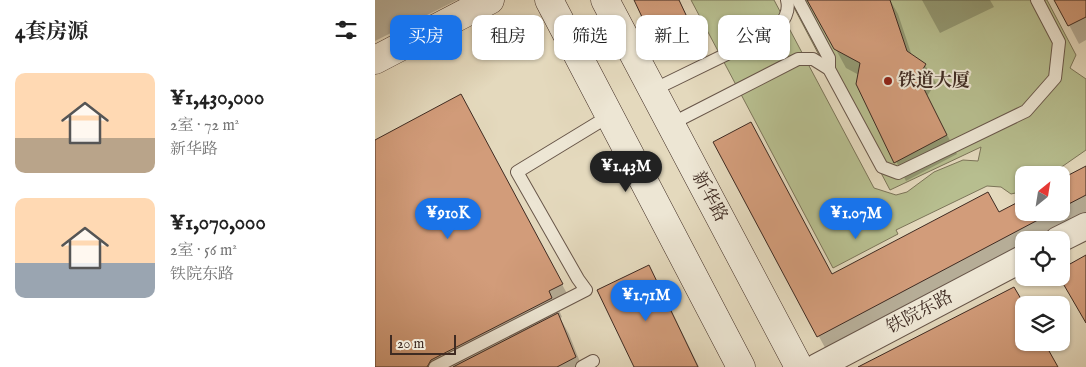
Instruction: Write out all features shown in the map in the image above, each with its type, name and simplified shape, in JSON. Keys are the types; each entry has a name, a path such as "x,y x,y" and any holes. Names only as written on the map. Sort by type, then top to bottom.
{"main road":[{"path":"375,60 489,0"},
{"path":"549,0 741,367"},
{"name":"新华路","path":"605,0 799,367"}],"street":[{"path":"1070,234 1086,226"},
{"name":"铁院东路","path":"817,367 1015,263"}],"lane":[{"path":"653,90 777,30 786,16 787,0"},
{"path":"798,0 829,58 829,69 882,167 898,173 1026,111 1055,78 1059,42 1037,0"},
{"path":"671,124 798,59 813,59 829,69"},
{"path":"435,367 586,290 517,172 609,116"}],"green space":[{"path":"691,0 774,0 782,15 718,15 718,51 708,32 708,15 699,15"},
{"path":"790,0 1047,0 1076,55 1070,68 1086,79 1086,150 1063,166 1015,166 1015,193 1011,194 1001,187 987,186 896,230 898,234 833,268 723,60 790,60 790,30 874,188 896,195 907,192 934,172 963,160 978,161 981,147 890,190"}],"building":[{"path":"634,0 679,0 686,15 641,15"},
{"name":"铁道大厦","path":"807,0 890,0 907,51 926,64 918,77 947,135 894,163 856,84 860,63 834,49"},
{"path":"1054,0 1086,0 1086,17 1068,26"},
{"path":"461,94 563,284 549,291 552,298 431,360 427,367 375,367 375,140"},
{"path":"751,122 832,274 988,192 999,212 1015,204 1015,221 1036,221 817,337 713,142"},
{"path":"1086,166 1086,195 1070,203 1070,174"},
{"path":"1086,255 1086,323 1064,286 1070,286 1070,264"},
{"path":"649,265 698,367 634,367 597,290"},
{"path":"1014,287 1019,296 1015,296 1015,351 1049,351 1058,367 858,367"},
{"path":"558,313 576,357 557,367 453,367"}],"place":[{"name":"铁道大厦","path":"888,81"}]}
